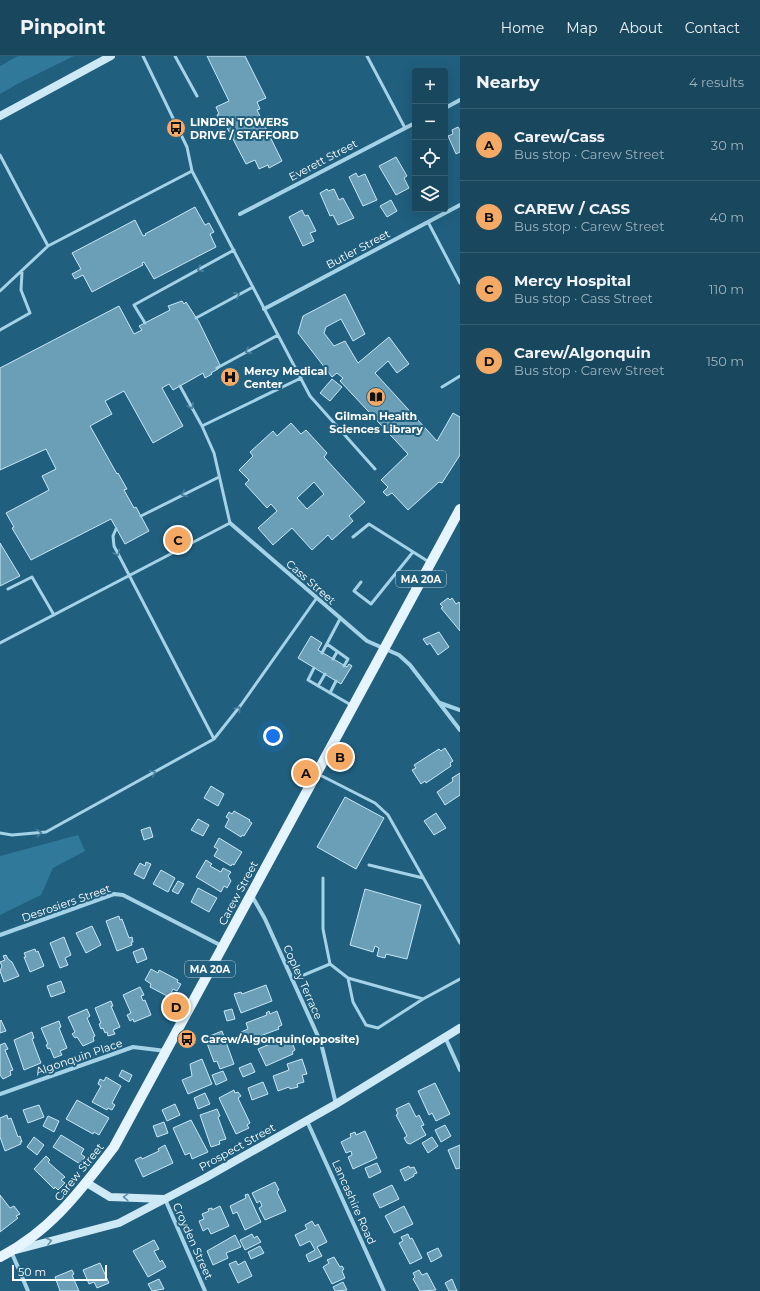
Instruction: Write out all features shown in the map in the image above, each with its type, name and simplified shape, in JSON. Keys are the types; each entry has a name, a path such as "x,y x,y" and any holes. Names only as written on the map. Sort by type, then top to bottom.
{"main road":[{"path":"0,116 111,56"},
{"name":"Carew Street","path":"0,1257 42,1230 60,1214 87,1183 114,1147 460,509"},
{"name":"Prospect Street","path":"11,1251 119,1223 336,1104 460,1028"},
{"path":"87,1183 110,1196 164,1199"}],"street":[{"path":"448,106 460,100"},
{"name":"Everett Street","path":"240,214 412,124"},
{"name":"Butler Street","path":"264,309 460,205"},
{"name":"Cass Street","path":"230,523 316,599 367,641 384,650 399,655 410,665 460,730"},
{"path":"439,702 460,710"},
{"name":"Desrosiers Street","path":"0,935 114,894 123,895 223,946"},
{"name":"Copley Terrace","path":"251,894 265,919 321,1043 336,1104"},
{"path":"445,1037 460,1070"},
{"name":"Algonquin Place","path":"0,1094 133,1047 166,1051"},
{"name":"Lancashire Road","path":"307,1120 384,1291"},
{"name":"Croyden Street","path":"164,1199 205,1291"},
{"path":"11,1251 28,1291"}],"lane":[{"path":"143,56 187,146 192,162 192,171 310,396 375,469"},
{"path":"176,56 197,96"},
{"path":"367,56 405,128"},
{"path":"0,155 48,246"},
{"path":"0,291 48,246 192,171"},
{"path":"428,222 460,284"},
{"path":"144,323 134,304 234,250"},
{"path":"0,330 30,314 21,290 22,272"},
{"path":"196,318 253,287"},
{"path":"217,368 278,335"},
{"path":"442,387 460,376"},
{"path":"202,426 301,378"},
{"path":"0,643 230,523 214,452 202,426 180,386"},
{"path":"141,516 219,477"},
{"path":"353,537 370,524 431,562"},
{"path":"116,529 113,536 114,546 214,739"},
{"path":"361,582 354,591 371,604 413,552"},
{"path":"8,589 32,577 54,615"},
{"path":"0,833 12,836 46,832 214,739 241,705 316,599"},
{"path":"322,653 340,619"},
{"path":"327,644 348,659 344,666"},
{"path":"333,659 337,652"},
{"path":"314,668 308,680 353,706"},
{"path":"318,686 325,674"},
{"path":"330,693 336,681"},
{"path":"316,773 375,803 388,815 460,943"},
{"path":"369,865 423,878"},
{"path":"323,878 323,930 330,964 348,978 423,999"},
{"path":"292,980 330,964"},
{"path":"348,978 353,1002 366,1025 378,1028 423,999 460,979"}],"shaded area":[{"path":"18,56 74,56 0,94 0,66"},
{"path":"78,835 85,851 53,868 41,895 0,915 0,856"}],"building":[{"path":"207,56 245,56 266,98 257,102 260,109 257,110 282,161 269,168 268,165 259,169 255,160 246,164 223,120 221,122 217,115 219,114 216,107 229,101"},
{"path":"458,127 460,130 460,152 456,154 448,136 453,134 452,130"},
{"path":"396,157 407,176 404,178 409,188 396,195 379,166"},
{"path":"356,173 358,177 365,174 377,200 363,206 349,177"},
{"path":"327,189 328,191 334,189 339,200 343,198 354,218 338,225 333,215 330,216 320,193"},
{"path":"391,200 397,211 387,217 380,206"},
{"path":"195,207 205,225 209,223 214,232 210,234 216,247 154,279 144,262 142,263 143,265 92,292 83,275 75,279 72,274 81,269 72,253 135,220 143,236 146,235 145,234"},
{"path":"302,210 305,216 308,215 316,231 310,233 314,241 303,246 289,217"},
{"name":"Gilman Health Sciences Library","path":"345,294 365,334 353,341 341,319 326,327 324,333 334,346 345,341 358,363 389,337 409,364 397,373 388,361 375,373 437,441 453,413 460,417 460,455 442,483 439,482 408,510 392,493 387,496 383,492 388,487 381,480 408,454 340,381 343,378 337,373 332,377 298,333 303,316"},
{"path":"182,301 184,304 186,302 199,322 220,365 218,369 205,378 203,373 173,390 169,384 162,388 183,426 153,443 124,391 105,401 112,414 90,426 127,489 124,490 134,508 136,507 149,531 125,544 111,519 31,560 12,528 14,527 6,513 49,490 42,476 56,469 46,449 0,470 0,368 119,306 134,334 142,330 139,326 170,310 168,306"},
{"path":"332,379 342,387 330,401 320,393"},
{"path":"291,423 301,434 306,430 327,453 324,457 365,502 349,516 353,521 332,540 328,535 312,550 292,528 273,545 258,528 277,511 271,504 267,508 245,484 249,480 239,470 253,456 250,452 273,431 277,436","holes":["314,482 324,494 307,509 297,498"]},
{"path":"0,543 20,576 0,586"},
{"path":"448,598 450,600 452,598 456,604 459,602 460,604 460,631 441,608 443,607 440,604"},
{"path":"439,632 449,647 438,655 430,643 427,645 423,639"},
{"path":"311,636 322,643 318,650 347,667 349,664 352,666 341,684 298,658"},
{"path":"445,748 453,761 450,763 451,766 426,783 425,781 421,784 412,770 416,768 414,765 439,749 441,751"},
{"path":"460,773 460,795 445,805 437,792 453,781 452,778"},
{"path":"211,786 224,794 218,806 204,798"},
{"path":"345,797 384,818 356,869 317,847"},
{"path":"234,811 250,820 249,821 252,823 244,836 242,835 241,837 225,827 229,819 226,817 229,812 232,814"},
{"path":"436,813 446,828 434,835 424,821"},
{"path":"198,819 209,825 203,836 191,830"},
{"path":"150,827 153,837 144,840 141,830"},
{"path":"219,838 242,852 234,865 232,864 231,866 214,856 218,849 214,847"},
{"path":"206,860 212,864 210,866 221,872 223,868 231,872 228,876 231,881 227,888 224,886 221,892 196,877"},
{"path":"146,862 151,864 144,879 134,874 140,863 145,866"},
{"path":"161,870 175,878 168,892 153,884"},
{"path":"178,881 184,884 178,894 172,891"},
{"path":"198,888 217,898 209,912 191,902"},
{"path":"365,889 421,905 407,959 386,954 385,958 377,956 379,948 375,946 373,952 350,945"},
{"path":"119,916 120,920 122,919 129,938 132,937 133,942 131,942 132,945 117,951 106,921"},
{"path":"92,926 101,945 86,953 76,933"},
{"path":"64,937 71,955 65,958 68,965 60,968 50,943"},
{"path":"143,948 147,959 137,963 133,952"},
{"path":"35,949 36,952 38,951 44,966 30,972 24,957 26,957 24,953"},
{"path":"6,955 12,962 19,976 4,982 0,971 2,966 0,962 5,960 3,956"},
{"path":"151,969 158,973 159,970 178,980 177,982 181,984 177,991 173,989 169,997 150,987 151,984 145,980"},
{"path":"61,981 65,992 51,997 47,986"},
{"path":"266,985 272,1001 241,1013 234,994 241,992 242,994"},
{"path":"140,987 144,995 141,996 143,1001 145,1000 151,1015 134,1022 133,1019 130,1021 127,1015 131,1013 123,995"},
{"path":"111,1001 113,1006 111,1006 120,1027 113,1030 115,1034 108,1036 107,1032 105,1033 103,1028 101,1029 99,1024 101,1023 95,1008"},
{"path":"87,1009 90,1016 87,1018 95,1036 93,1037 94,1041 83,1046 77,1037 75,1038 72,1034 75,1032 68,1017"},
{"path":"232,1009 235,1019 227,1021 224,1011"},
{"path":"269,1011 270,1014 277,1011 282,1025 278,1027 279,1029 252,1039 251,1036 244,1039 241,1032 248,1029 246,1023 267,1015 266,1013"},
{"path":"1,1020 6,1031 0,1033 0,1021"},
{"path":"59,1021 61,1027 59,1028 67,1048 60,1051 62,1055 54,1058 50,1048 48,1049 46,1045 48,1044 41,1028"},
{"path":"222,1031 234,1064 220,1069 217,1061 214,1062 205,1038"},
{"path":"32,1032 34,1038 32,1039 41,1063 24,1070 14,1040"},
{"path":"281,1036 283,1040 290,1037 295,1050 292,1052 293,1054 266,1066 258,1049 275,1042 273,1039"},
{"path":"5,1043 8,1049 5,1050 13,1070 10,1071 11,1075 3,1079 0,1075 0,1045"},
{"path":"202,1059 212,1084 188,1094 182,1080 192,1076 190,1064"},
{"path":"302,1059 307,1074 302,1075 304,1082 297,1084 298,1087 290,1089 289,1087 278,1091 273,1076 289,1070 287,1064"},
{"path":"251,1063 255,1072 243,1077 239,1068"},
{"path":"122,1070 132,1075 129,1082 119,1076"},
{"path":"223,1071 227,1080 216,1085 212,1075"},
{"path":"106,1077 121,1086 112,1103 115,1105 112,1110 108,1108 107,1110 92,1102 101,1086 98,1084 100,1079 104,1081"},
{"path":"263,1082 268,1094 252,1100 248,1088"},
{"path":"435,1083 450,1114 436,1121 432,1113 429,1115 418,1091"},
{"path":"234,1090 235,1093 238,1092 241,1096 238,1098 250,1123 247,1125 249,1128 236,1134 219,1098"},
{"path":"205,1093 210,1104 198,1109 194,1098"},
{"path":"77,1100 109,1118 99,1135 94,1132 93,1134 66,1119"},
{"path":"409,1103 416,1117 419,1115 424,1125 421,1126 426,1135 410,1144 407,1143 404,1138 407,1136 396,1115 398,1114 396,1109"},
{"path":"175,1104 180,1115 167,1121 162,1110"},
{"path":"39,1105 44,1117 28,1123 23,1110"},
{"path":"217,1109 220,1116 218,1117 226,1139 219,1141 220,1144 211,1147 200,1115"},
{"path":"7,1115 8,1119 11,1118 18,1137 20,1136 22,1142 20,1142 21,1144 5,1151 0,1137 0,1118"},
{"path":"48,1116 59,1121 54,1132 43,1126"},
{"path":"191,1120 208,1152 192,1159 190,1153 185,1155 173,1128"},
{"path":"164,1122 168,1133 157,1137 153,1126"},
{"path":"445,1125 451,1136 441,1142 435,1130"},
{"path":"365,1131 377,1158 353,1169 348,1157 352,1155 351,1151 346,1153 341,1142 351,1137 350,1134 355,1132 356,1135"},
{"path":"61,1135 84,1149 81,1154 85,1157 80,1164 53,1147"},
{"path":"34,1137 44,1145 37,1155 27,1147"},
{"path":"432,1137 438,1146 428,1153 422,1143"},
{"path":"165,1145 173,1163 143,1177 135,1160 141,1157 142,1159 159,1151 158,1149"},
{"path":"460,1145 460,1168 456,1169 448,1150"},
{"path":"46,1156 50,1160 48,1162 65,1177 61,1180 65,1183 58,1190 55,1187 54,1189 34,1169"},
{"path":"377,1163 381,1172 369,1178 365,1168"},
{"path":"409,1166 410,1168 414,1167 417,1173 405,1181 400,1170"},
{"path":"275,1182 279,1190 277,1192 286,1211 265,1220 259,1208 262,1206 260,1201 257,1203 252,1193"},
{"path":"392,1185 399,1199 380,1208 373,1194"},
{"path":"248,1194 261,1222 245,1230 237,1212 233,1214 230,1206 246,1198 245,1195"},
{"path":"0,1195 10,1208 14,1206 20,1214 16,1216 18,1218 0,1232"},
{"path":"220,1206 229,1226 211,1234 208,1228 203,1231 199,1221 204,1219 202,1214 209,1211 208,1209 212,1208 212,1210"},
{"path":"404,1206 413,1224 394,1233 385,1216"},
{"path":"312,1221 315,1226 318,1224 327,1242 317,1247 322,1256 309,1262 306,1255 315,1250 310,1241 300,1246 295,1235 307,1229 305,1225"},
{"path":"252,1234 254,1238 257,1236 261,1242 245,1250 240,1240"},
{"path":"408,1234 410,1239 412,1238 422,1258 410,1264 399,1243 403,1241 401,1237"},
{"path":"235,1235 241,1247 226,1253 228,1258 213,1265 207,1251"},
{"path":"154,1240 159,1249 154,1251 160,1262 162,1260 166,1267 148,1277 133,1251"},
{"path":"260,1246 264,1253 251,1259 248,1252"},
{"path":"438,1248 442,1256 431,1262 427,1253"},
{"path":"334,1257 340,1267 342,1266 344,1269 342,1271 345,1278 332,1284 323,1267 329,1263 327,1260"},
{"path":"236,1261 238,1265 245,1261 252,1276 238,1283 229,1264"},
{"path":"100,1263 109,1283 97,1288 94,1282 89,1284 83,1270"},
{"path":"72,1270 74,1274 72,1275 79,1291 60,1291 55,1277"},
{"path":"419,1270 422,1275 427,1273 436,1290 420,1291 413,1279 415,1277 413,1273"},
{"path":"159,1279 164,1289 152,1291 148,1284"},
{"path":"452,1279 457,1291 449,1291 445,1283"},
{"path":"343,1282 347,1290 335,1291 333,1287"}],"place":[{"name":"LINDEN TOWERS DRIVE / STAFFORD","path":"176,128"},
{"name":"Mercy Medical Center","path":"230,377"},
{"name":"Gilman Health Sciences Library","path":"376,397"},
{"name":"Mercy Hospital","path":"178,540"},
{"name":"CAREW / CASS","path":"340,757"},
{"name":"Carew/Cass","path":"306,773"},
{"name":"Carew/Algonquin","path":"176,1007"},
{"name":"Carew/Algonquin(opposite)","path":"187,1039"}]}
